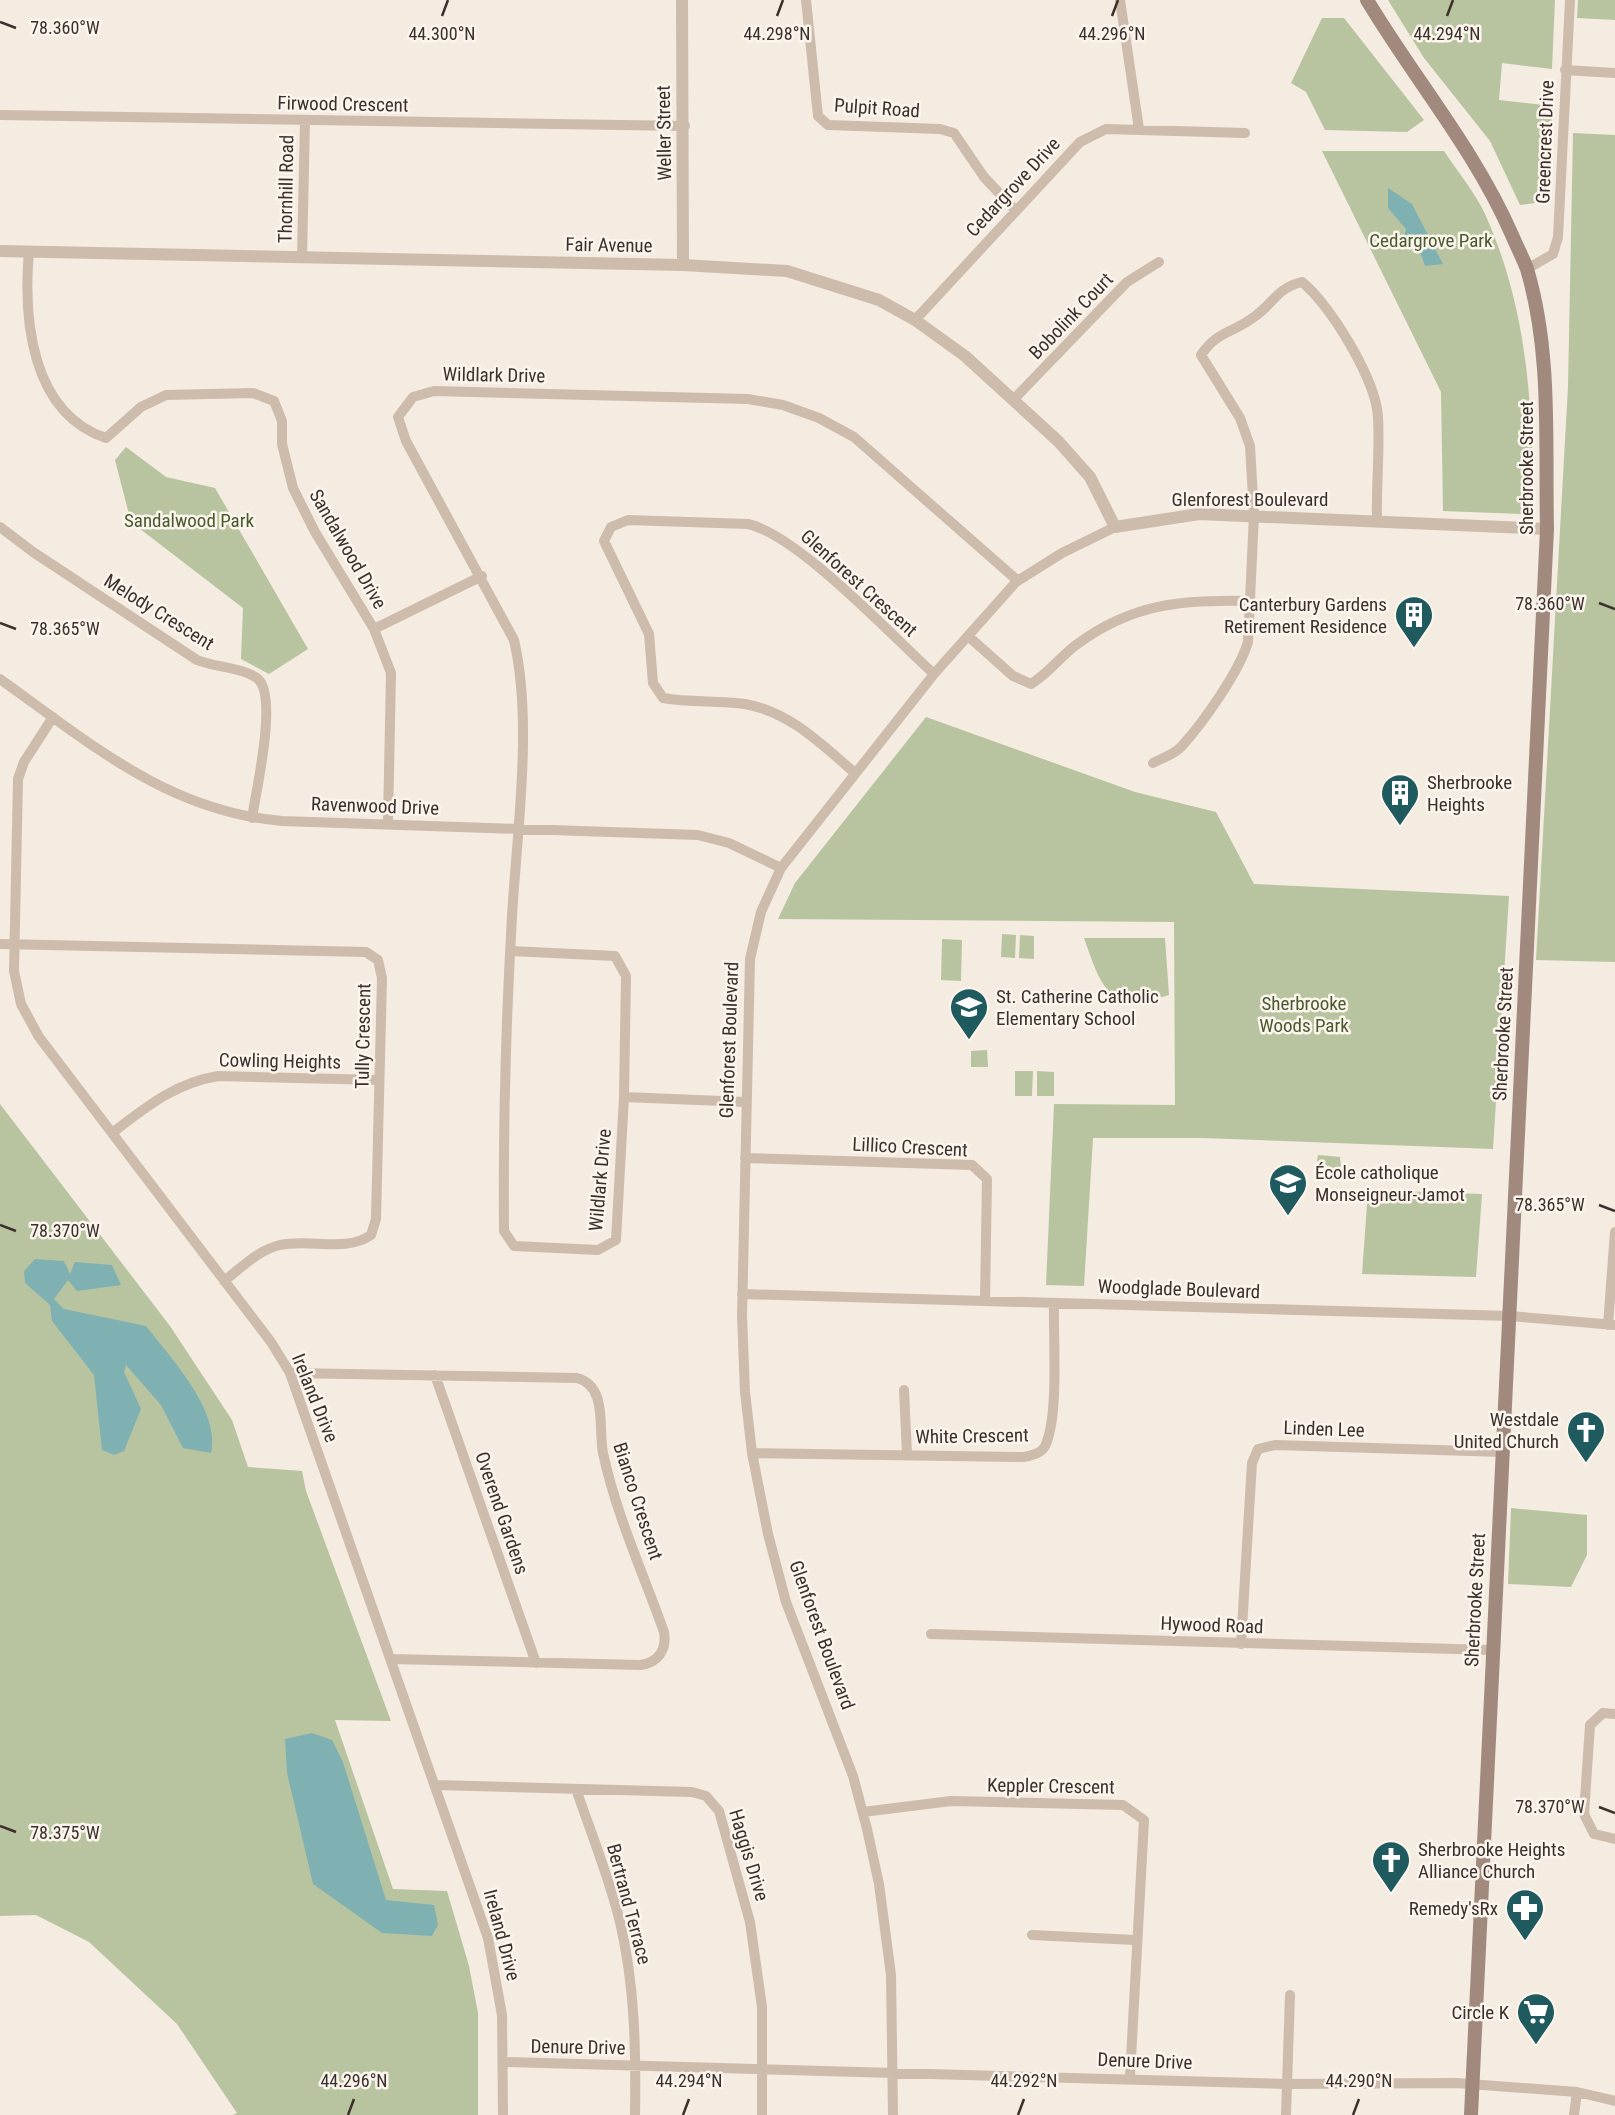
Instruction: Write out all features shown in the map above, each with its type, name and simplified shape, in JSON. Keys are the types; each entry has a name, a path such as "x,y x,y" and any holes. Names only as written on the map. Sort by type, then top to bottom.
{"main road":[{"name":"Sherbrooke Street","path":"1367,0 1395,46 1468,149 1499,205 1527,269 1545,394 1547,529 1510,1317 1491,1650 1471,2115"}],"street":[{"name":"Weller Street","path":"682,0 685,127 683,265"},
{"name":"Pulpit Road","path":"806,0 818,116 828,125 940,129 954,133 984,177 1015,210"},
{"path":"1120,0 1139,129"},
{"name":"Greencrest Drive","path":"1527,269 1553,254 1558,237 1570,0"},
{"path":"1565,70 1615,73"},
{"name":"Firwood Crescent","path":"0,115 685,127"},
{"name":"Thornhill Road","path":"302,257 305,121"},
{"name":"Cedargrove Drive","path":"915,320 1080,142 1106,129 1245,133"},
{"name":"Fair Avenue","path":"0,251 683,265 787,271 879,300 915,320 965,356 1058,441 1090,477 1115,527"},
{"name":"Sandalwood Drive","path":"29,251 29,331 44,377 63,410 83,430 106,438 141,407 166,394 253,393 274,401 282,421 282,444 293,488 315,532 374,629 391,673 388,822"},
{"name":"Bobolink Court","path":"1013,400 1127,282 1159,262"},
{"path":"1153,763 1180,749 1243,658 1248,642 1254,515 1250,446 1240,418 1201,355 1212,339 1254,318 1286,286 1302,282 1318,295 1366,378 1378,414 1377,520"},
{"name":"Wildlark Drive","path":"511,951 615,956 626,976 624,1097 615,1240 598,1250 514,1246 504,1231 511,951 519,831 522,671 514,640 402,429 398,417 413,397 434,391 748,399 783,405 820,418 854,437 1018,581"},
{"name":"Glenforest Boulevard","path":"893,2115 891,1975 885,1920 863,1812 806,1648 786,1602 768,1534 752,1453 745,1391 743,1294 750,959 761,912 781,868 934,674 1018,581 1062,552 1115,527 1183,515 1254,515 1547,529"},
{"name":"Glenforest Crescent","path":"855,773 801,727 773,711 744,704 663,698 653,683 649,634 604,541 611,527 628,520 748,524 765,528 796,548 934,674"},
{"name":"Melody Crescent","path":"0,527 33,552 197,660 216,668 246,672 262,683 267,697 266,721 252,818"},
{"path":"374,629 482,576"},
{"path":"968,636 1013,676 1031,684 1049,673 1073,647 1135,611 1196,599 1249,601"},
{"name":"Ravenwood Drive","path":"0,679 124,767 159,788 201,805 252,818 295,822 388,822 519,831 698,835 729,843 781,868"},
{"name":"Ireland Drive","path":"53,717 24,762 18,779 13,944 16,985 28,1020 290,1373 488,1938 500,1998 504,2062 503,2115"},
{"path":"0,944 13,944"},
{"name":"Tully Crescent","path":"13,944 373,954 379,960 382,978 376,1219 371,1235 355,1244 299,1242 276,1246 224,1281"},
{"name":"Cowling Heights","path":"112,1133 164,1094 197,1079 218,1076 379,1080"},
{"path":"624,1097 747,1102"},
{"name":"Lillico Crescent","path":"745,1158 972,1165 987,1180 985,1301"},
{"path":"1611,1325 1615,1232"},
{"name":"Woodglade Boulevard","path":"743,1294 1510,1317 1611,1325"},
{"name":"White Crescent","path":"752,1453 1036,1455 1046,1446 1052,1420 1054,1303"},
{"name":"Bianco Crescent","path":"290,1373 577,1378 591,1385 597,1395 605,1463 664,1632 664,1646 655,1660 640,1665 391,1659"},
{"name":"Overend Gardens","path":"435,1375 536,1663"},
{"path":"904,1390 906,1454"},
{"name":"Linden Lee","path":"1241,1644 1251,1471 1258,1449 1275,1445 1503,1452"},
{"name":"Hywood Road","path":"931,1634 1491,1650"},
{"path":"1615,1714 1603,1713 1590,1725 1584,1814 1594,1834 1615,1839"},
{"name":"Haggis Drive","path":"435,1786 692,1792 706,1796 716,1806 739,1873 753,1939 762,2007 762,2115"},
{"name":"Bertrand Terrace","path":"576,1789 609,1885 623,1936 634,2004 635,2115"},
{"name":"Keppler Crescent","path":"863,1812 951,1801 1123,1805 1132,1808 1144,1820 1135,1940 1130,2077"},
{"path":"1032,1935 1135,1940"},
{"path":"1286,2115 1290,1995"},
{"name":"Denure Drive","path":"504,2062 893,2074 1130,2077 1287,2084 1473,2085 1577,2092 1615,2101"},
{"path":"1574,2115 1577,2092"}],"green space":[{"path":"1388,0 1555,0 1552,69 1502,63 1499,100 1552,106 1549,201 1520,205 1490,141 1424,58"},
{"path":"1578,0 1615,0 1615,20 1577,18"},
{"path":"1322,18 1344,18 1424,120 1407,132 1325,130 1306,92 1291,83"},
{"path":"1573,133 1615,135 1615,962 1536,960 1568,387"},
{"name":"Cedargrove Park","path":"1322,151 1444,151 1481,206 1510,284 1525,356 1533,467 1533,504 1524,500 1529,510 1521,514 1443,511 1441,392"},
{"name":"Sandalwood Park","path":"126,447 166,477 215,488 308,649 269,674 241,659 243,608 131,522 115,460"},
{"name":"Sherbrooke Woods Park","path":"926,717 1135,792 1216,812 1254,884 1509,896 1493,1149 1203,1138 1093,1138 1084,1286 1046,1285 1054,1104 1175,1105 1174,922 778,919 795,883"},
{"path":"1002,934 1016,935 1015,958 1001,957"},
{"path":"1020,935 1034,936 1034,959 1019,958"},
{"path":"1084,938 1165,938 1169,995 1133,1001 1110,992 1096,971"},
{"path":"942,939 962,940 961,981 941,980"},
{"path":"987,1050 988,1067 971,1067 971,1051"},
{"path":"1015,1071 1033,1071 1032,1096 1015,1096"},
{"path":"1037,1071 1054,1072 1054,1096 1037,1096"},
{"path":"0,1104 170,1326 232,1420 248,1467 302,1471 306,1491 391,1721 335,1720 393,1889 447,1891 469,1966 478,2013 478,2115 233,2115 237,2113 177,2024 89,1942 36,1915 0,1916"},
{"path":"1318,1155 1340,1157 1341,1166 1336,1170 1317,1161"},
{"path":"1368,1190 1482,1194 1476,1277 1362,1274"},
{"path":"1511,1508 1587,1515 1587,1555 1571,1587 1508,1584"}],"water":[{"path":"1388,188 1412,204 1443,264 1425,266 1417,242 1410,248 1403,240 1406,229 1388,208"},
{"path":"35,1259 64,1261 70,1274 75,1262 112,1265 121,1285 77,1291 68,1280 54,1299 64,1309 146,1326 180,1369 201,1403 212,1437 211,1453 183,1448 161,1405 126,1365 124,1372 141,1409 124,1451 114,1455 102,1450 94,1375 52,1321 50,1305 25,1283 24,1271"},
{"path":"312,1733 332,1740 343,1762 386,1900 434,1905 438,1925 432,1936 382,1933 313,1884 287,1773 285,1739"}],"place":[{"name":"Canterbury Gardens Retirement Residence","path":"1414,649"},
{"name":"Sherbrooke Heights","path":"1400,827"},
{"name":"St. Catherine Catholic Elementary School","path":"969,1041"},
{"name":"École catholique Monseigneur-Jamot","path":"1288,1217"},
{"name":"Westdale United Church","path":"1586,1464"},
{"name":"Sherbrooke Heights Alliance Church","path":"1391,1894"},
{"name":"Remedy'sRx","path":"1525,1942"},
{"name":"Circle K","path":"1536,2046"}]}
